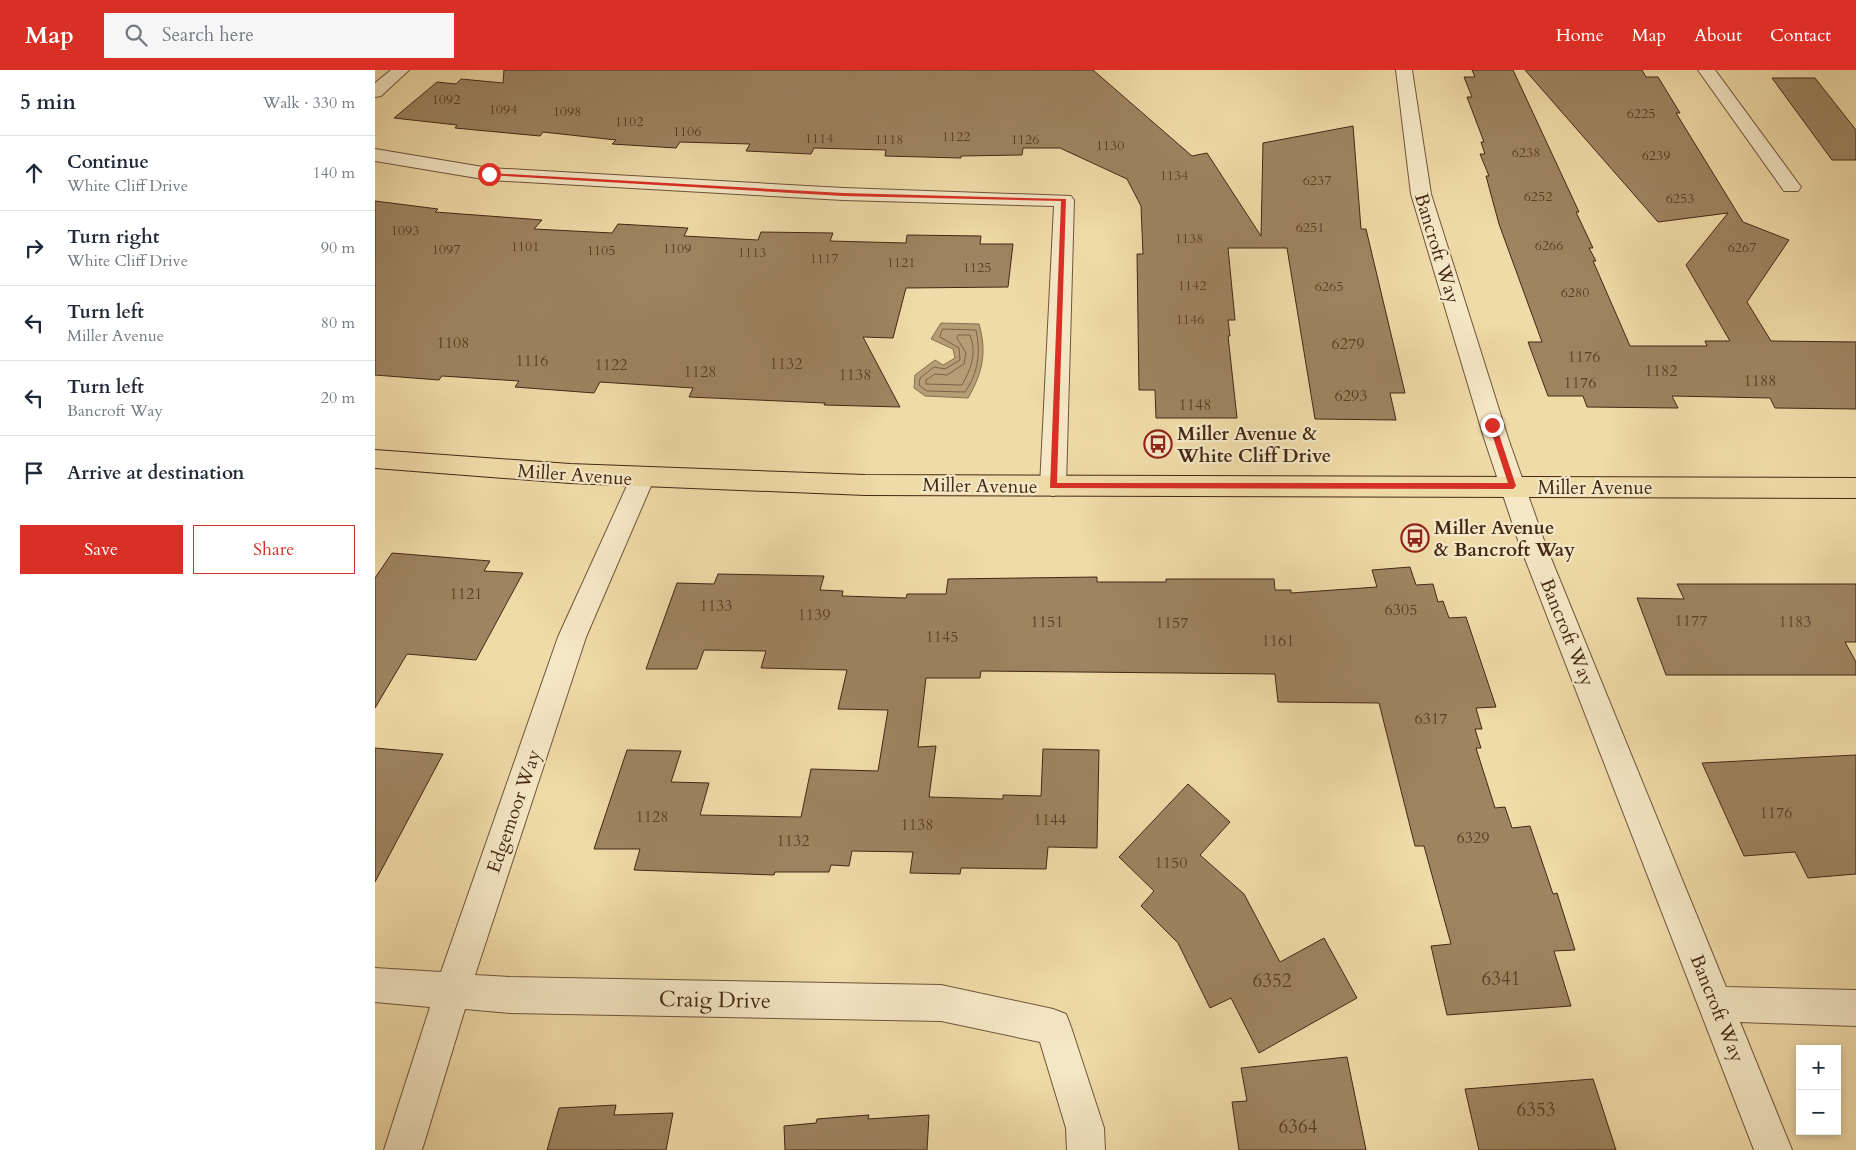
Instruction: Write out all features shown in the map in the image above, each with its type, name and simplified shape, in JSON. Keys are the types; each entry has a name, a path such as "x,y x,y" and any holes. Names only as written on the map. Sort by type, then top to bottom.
{"main road":[{"name":"Miller Avenue","path":"375,459 642,479 1053,486 1856,488"}],"street":[{"path":"375,92 401,70"},
{"name":"Bancroft Way","path":"1404,70 1421,194 1533,546 1717,1004 1773,1150"},
{"path":"1706,70 1791,187"},
{"path":"375,155 489,174 843,194 1064,200 1053,486"},
{"name":"Edgemoor Way","path":"403,1150 475,922 572,638 642,479"},
{"name":"Craig Drive","path":"375,985 510,995 941,1002 1053,1027 1085,1128 1086,1150"},
{"path":"1717,1004 1856,1008"}],"water":[{"path":"941,323 979,324 983,344 982,362 977,379 968,398 925,396 914,388 915,375 935,360 943,365 955,358 953,349 931,339"}],"building":[{"path":"504,70 1093,70 1192,156 1207,153 1261,236 1263,143 1353,126 1361,229 1366,229 1405,393 1390,393 1396,420 1315,419 1287,248 1228,248 1235,320 1228,320 1230,336 1228,336 1237,418 1156,418 1155,390 1139,390 1137,254 1143,254 1141,206 1127,179 1060,148 1023,148 1022,155 961,156 961,158 885,156 886,150 814,148 811,154 746,151 750,144 680,142 676,148 612,144 616,140 543,132 540,136 455,128 457,125 394,118 437,82 456,84 461,79 503,83"},
{"path":"1472,70 1513,70 1579,212 1576,212 1593,248 1589,248 1596,261 1593,261 1630,346 1707,346 1705,341 1730,341 1686,265 1728,213 1658,222 1525,70 1642,70 1646,77 1658,77 1680,113 1676,113 1743,222 1789,240 1747,302 1771,341 1856,342 1856,409 1775,408 1770,398 1672,396 1678,408 1587,407 1583,396 1548,396 1528,342 1542,342 1499,224 1486,176 1489,176 1480,154 1485,154 1481,142 1484,142 1467,97 1472,97 1464,77 1475,77"},
{"path":"1772,78 1815,78 1856,130 1856,160 1832,160"},
{"path":"375,201 438,209 435,212 542,220 534,229 612,233 618,224 688,228 684,236 758,240 761,232 833,233 830,241 906,243 907,235 981,236 980,244 1013,244 1008,287 906,288 893,338 863,337 900,407 824,405 825,403 689,397 693,388 600,382 594,393 515,387 519,381 442,376 439,380 375,375"},
{"path":"392,553 490,561 484,571 523,573 476,660 407,654 375,708 375,578"},
{"path":"1410,567 1416,585 1433,584 1438,602 1443,601 1449,618 1466,617 1496,707 1476,708 1482,729 1475,729 1481,748 1476,748 1495,808 1505,807 1512,828 1530,826 1553,894 1557,893 1575,950 1554,951 1571,1006 1447,1015 1431,946 1451,944 1424,846 1415,846 1379,703 1278,702 1275,674 981,671 980,678 926,678 918,747 936,746 929,797 1003,799 1003,795 1041,796 1043,749 1099,750 1097,848 1048,847 1046,869 961,868 960,874 910,873 913,852 852,851 849,866 831,865 829,872 775,872 774,875 634,870 640,849 594,849 627,750 681,751 671,782 709,783 700,815 801,817 811,769 878,771 888,710 838,709 847,670 761,668 766,651 704,650 697,669 646,669 677,583 714,584 718,574 824,576 820,590 843,591 842,596 906,598 907,594 946,594 948,579 1097,577 1097,582 1166,582 1166,579 1274,579 1275,590 1291,590 1291,593 1377,587 1372,570"},
{"path":"1677,584 1856,584 1856,642 1845,642 1856,662 1856,675 1666,675 1637,598 1684,599"},
{"path":"375,748 443,754 375,882"},
{"path":"1856,755 1856,874 1808,878 1795,852 1744,856 1702,763"},
{"path":"1188,784 1230,822 1200,855 1244,894 1280,962 1324,938 1357,998 1259,1053 1231,998 1210,1008 1178,943 1141,906 1154,891 1119,857"},
{"path":"1347,1057 1366,1150 1239,1150 1232,1102 1247,1101 1241,1068"},
{"path":"1593,1079 1616,1150 1479,1150 1465,1089"},
{"path":"616,1105 614,1115 673,1113 666,1150 547,1150 559,1108"},
{"path":"869,1115 868,1119 929,1115 927,1150 785,1150 784,1126 816,1123 817,1119"}],"place":[{"name":"Miller Avenue & White Cliff Drive","path":"1158,444"},
{"name":"Miller Avenue & Bancroft Way","path":"1415,538"}],"route":[{"path":"489,174 843,194 1064,200 1053,486 1513,486 1492,425"}]}
